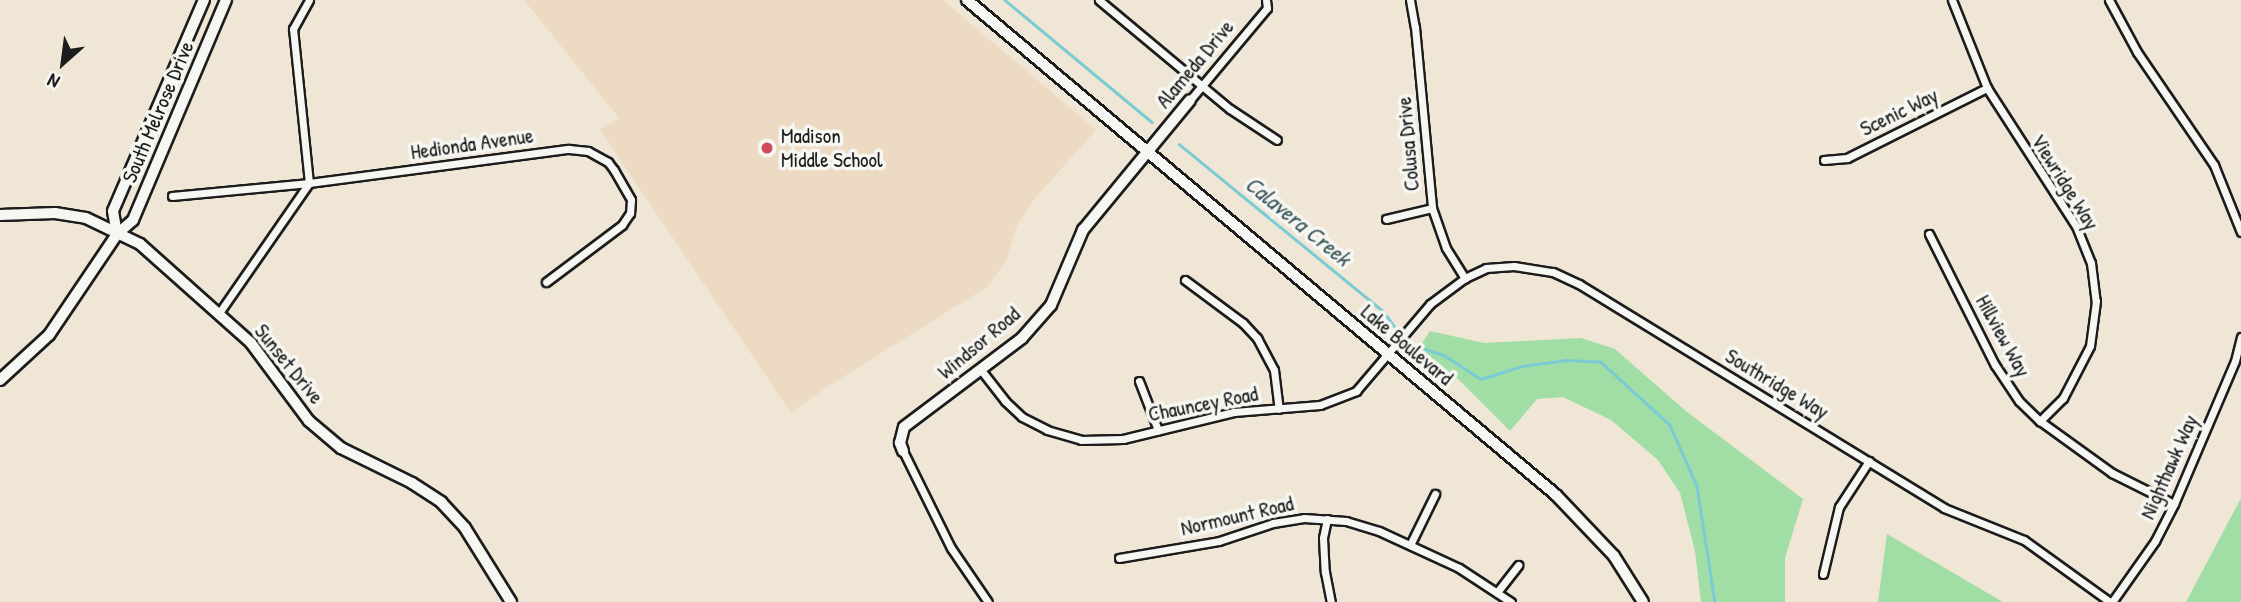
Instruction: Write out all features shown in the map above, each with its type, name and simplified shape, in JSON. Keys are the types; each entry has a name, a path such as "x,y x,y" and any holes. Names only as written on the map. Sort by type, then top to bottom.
{"main road":[{"name":"South Melrose Drive","path":"117,234 113,211 204,0"},
{"name":"South Melrose Drive","path":"0,380 49,335 117,234 133,220 226,0"},
{"name":"Lake Boulevard","path":"967,0 1390,354 1576,514 1614,556 1643,602"},
{"name":"Alameda Drive","path":"1147,151 1190,100"},
{"name":"Windsor Road","path":"903,451 900,443 904,427 1022,338 1051,305 1083,230 1147,151"},
{"name":"Sunset Drive","path":"0,215 55,213 86,218 140,244 251,343 309,421 341,448 412,483 441,502 465,528 511,602"}],"street":[{"path":"219,313 309,183 293,29 309,0"},
{"path":"1099,0 1202,86 1277,140"},
{"name":"Alameda Drive","path":"1190,100 1267,8 1266,0"},
{"name":"Colusa Drive","path":"1410,0 1415,27 1432,208 1446,248 1465,278"},
{"name":"Viewridge Way","path":"1952,0 1987,88 2076,226 2091,263 2096,301 2090,346 2063,398 2040,421"},
{"path":"2109,0 2137,52 2214,165 2241,232"},
{"name":"Scenic Way","path":"1824,160 1847,158 1987,88"},
{"name":"Hedionda Avenue","path":"172,196 309,183 569,149 598,155 614,170 631,200 630,213 622,225 546,282"},
{"path":"1386,219 1432,208"},
{"name":"Hillview Way","path":"1929,234 1995,365 2020,401 2040,421 2112,473 2174,504"},
{"name":"Southridge Way","path":"1421,316 1430,304 1465,278 1486,268 1514,266 1553,272 1579,284 1944,508 2024,540 2111,602"},
{"path":"1185,280 1243,323 1257,338 1274,370 1279,409"},
{"name":"Chauncey Road","path":"981,370 1004,401 1022,417 1046,430 1081,440 1103,441 1234,412 1320,405 1356,391 1421,316"},
{"name":"Nighthawk Way","path":"2111,602 2155,541 2174,504 2235,361 2241,337"},
{"path":"1139,382 1158,430"},
{"path":"903,451 951,548 988,602"},
{"path":"1823,574 1839,507 1869,461"},
{"path":"1410,545 1435,494"},
{"name":"Normount Road","path":"1119,558 1219,541 1273,523 1304,518 1327,519 1379,531 1459,568 1511,602"},
{"path":"1327,519 1323,538 1325,572 1331,602"},
{"path":"1498,592 1518,565"}],"shaded area":[{"path":"524,0 943,0 1096,130 1036,197 1017,226 1006,261 987,287 827,387 791,413 600,130 619,118"}],"green space":[{"path":"1430,331 1484,343 1581,338 1615,349 1687,412 1803,499 1785,558 1785,602 1701,602 1695,551 1680,493 1658,460 1611,420 1563,397 1537,399 1510,431 1459,380 1416,352"},
{"path":"2241,498 2241,602 2186,602"},
{"path":"1887,534 2003,602 1878,602"}],"waterway":[{"name":"Calavera Creek","path":"1005,0 1152,122"},
{"name":"Calavera Creek","path":"1179,144 1384,312 1394,326"},
{"name":"Calavera Creek","path":"1419,347 1444,355 1481,379 1522,366 1567,360 1601,362 1670,425 1697,486 1715,602"}],"place":[{"name":"Madison Middle School","path":"767,148"}]}
